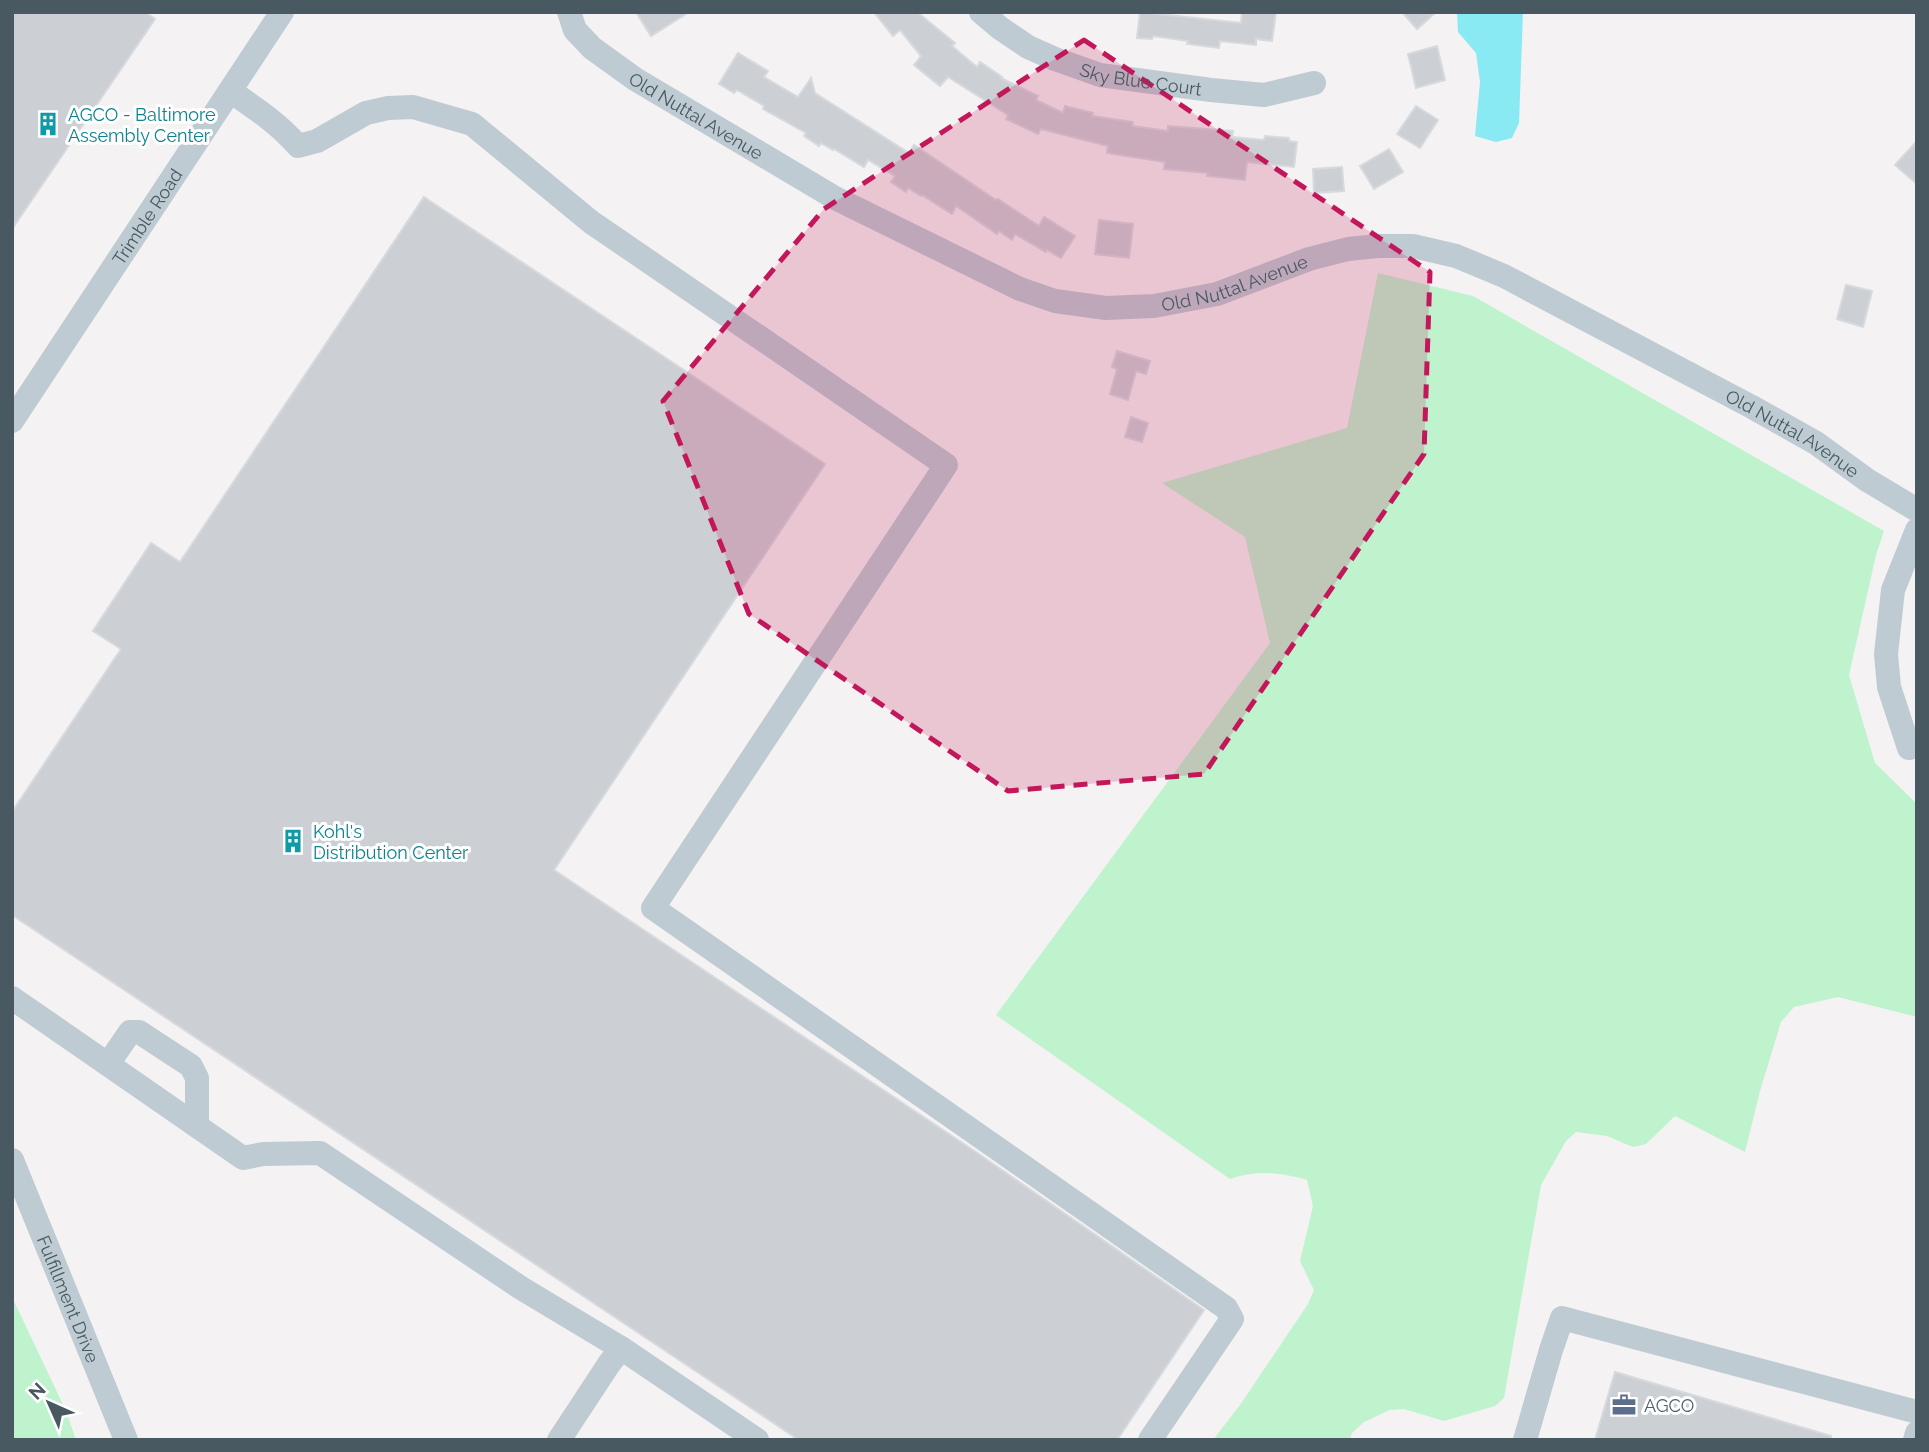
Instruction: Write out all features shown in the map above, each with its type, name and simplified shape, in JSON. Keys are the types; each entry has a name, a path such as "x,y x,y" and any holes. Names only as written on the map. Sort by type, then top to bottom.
{"street":[{"name":"Trimble Road","path":"12,421 282,12"},
{"name":"Old Nuttal Avenue","path":"569,12 575,30 592,48 635,79 835,198 1020,289 1055,301 1106,308 1154,306 1217,294 1309,259 1348,249 1413,246 1456,256 1504,276 1752,407 1816,443 1867,480 1917,510"},
{"name":"Sky Blue Court","path":"981,12 1028,47 1100,75 1264,95 1314,83"},
{"path":"230,91 269,117 298,146 317,141 366,113 388,108 413,107 472,124 591,222 946,465 653,908 1226,1308 1232,1319 1150,1440"},
{"path":"1909,748 1889,687 1886,654 1893,590 1917,530"},
{"path":"12,999 243,1157 320,1153 521,1288 621,1348 757,1440"},
{"path":"108,1065 130,1032 139,1032 191,1066 197,1078 197,1126"},
{"name":"Fulfillment Drive","path":"12,1160 126,1440"},
{"path":"1525,1440 1562,1318 1917,1412"},
{"path":"559,1440 621,1348"},
{"path":"1914,1440 1917,1433"}],"highlighted area":[{"path":"1084,40 1430,272 1424,454 1204,774 1008,791 749,614 663,401 824,209"}],"green space":[{"path":"1378,273 1473,296 1884,531 1876,555 1849,675 1875,763 1917,804 1917,1017 1838,997 1794,1007 1781,1022 1745,1152 1675,1116 1646,1144 1633,1147 1607,1136 1576,1132 1566,1141 1541,1185 1504,1398 1495,1406 1444,1421 1404,1409 1390,1410 1364,1422 1352,1433 1350,1440 1213,1440 1240,1405 1308,1304 1314,1290 1300,1261 1313,1206 1307,1180 1269,1173 1230,1179 996,1015 1270,643 1245,537 1162,483 1347,428"},
{"path":"12,1297 66,1411 76,1440 12,1440"}],"water":[{"path":"1457,12 1523,12 1519,123 1512,138 1496,142 1475,136 1480,82 1476,53 1458,32"}],"building":[{"name":"AGCO - Baltimore Assembly Center","path":"12,12 145,12 155,19 12,229"},
{"path":"636,12 689,12 651,36"},
{"path":"874,12 917,12 955,43 952,46 977,67 980,62 1001,78 1038,96 1036,100 1063,113 1065,106 1093,113 1092,116 1133,122 1132,126 1168,131 1168,126 1233,131 1232,137 1264,140 1265,136 1289,138 1289,141 1297,142 1294,167 1247,162 1245,180 1207,176 1208,173 1164,169 1165,162 1107,153 1108,146 1041,129 1038,134 1006,119 1008,115 948,77 940,86 914,65 921,56 900,30 893,36"},
{"path":"1140,12 1241,23 1242,12 1276,12 1272,41 1256,39 1256,45 1220,41 1219,48 1153,36 1152,39 1137,38"},
{"path":"1402,12 1436,12 1417,29"},
{"path":"1437,46 1445,80 1416,88 1408,54"},
{"path":"738,53 768,71 764,77 798,97 811,78 815,93 909,153 914,145 1039,226 1044,217 1075,236 1061,258 1015,234 1012,240 999,231 997,234 956,206 952,214 908,188 906,192 891,182 895,176 868,160 864,167 834,149 821,143 819,146 804,136 806,133 763,109 764,106 737,90 734,93 719,84"},
{"path":"1416,106 1438,120 1420,148 1397,134"},
{"path":"1917,141 1917,184 1895,165"},
{"path":"1389,149 1403,172 1374,189 1360,166"},
{"path":"1342,167 1344,191 1314,193 1313,169"},
{"name":"Kohl's Distribution Center","path":"424,197 825,464 554,870 976,1152 1204,1310 1117,1440 799,1440 12,915 12,812 121,649 93,631 151,543 180,562"},
{"path":"1099,220 1133,224 1129,258 1095,254"},
{"path":"1846,285 1872,291 1863,327 1837,319"},
{"path":"1117,351 1150,361 1146,374 1136,371 1128,400 1110,394 1117,369 1112,367"},
{"path":"1131,417 1148,423 1142,442 1125,437"},
{"path":"1615,1372 1831,1436 1831,1440 1595,1440"}],"place":[{"name":"AGCO - Baltimore Assembly Center","path":"48,124"},
{"name":"Kohl's Distribution Center","path":"293,841"},
{"name":"AGCO","path":"1624,1405"}]}
